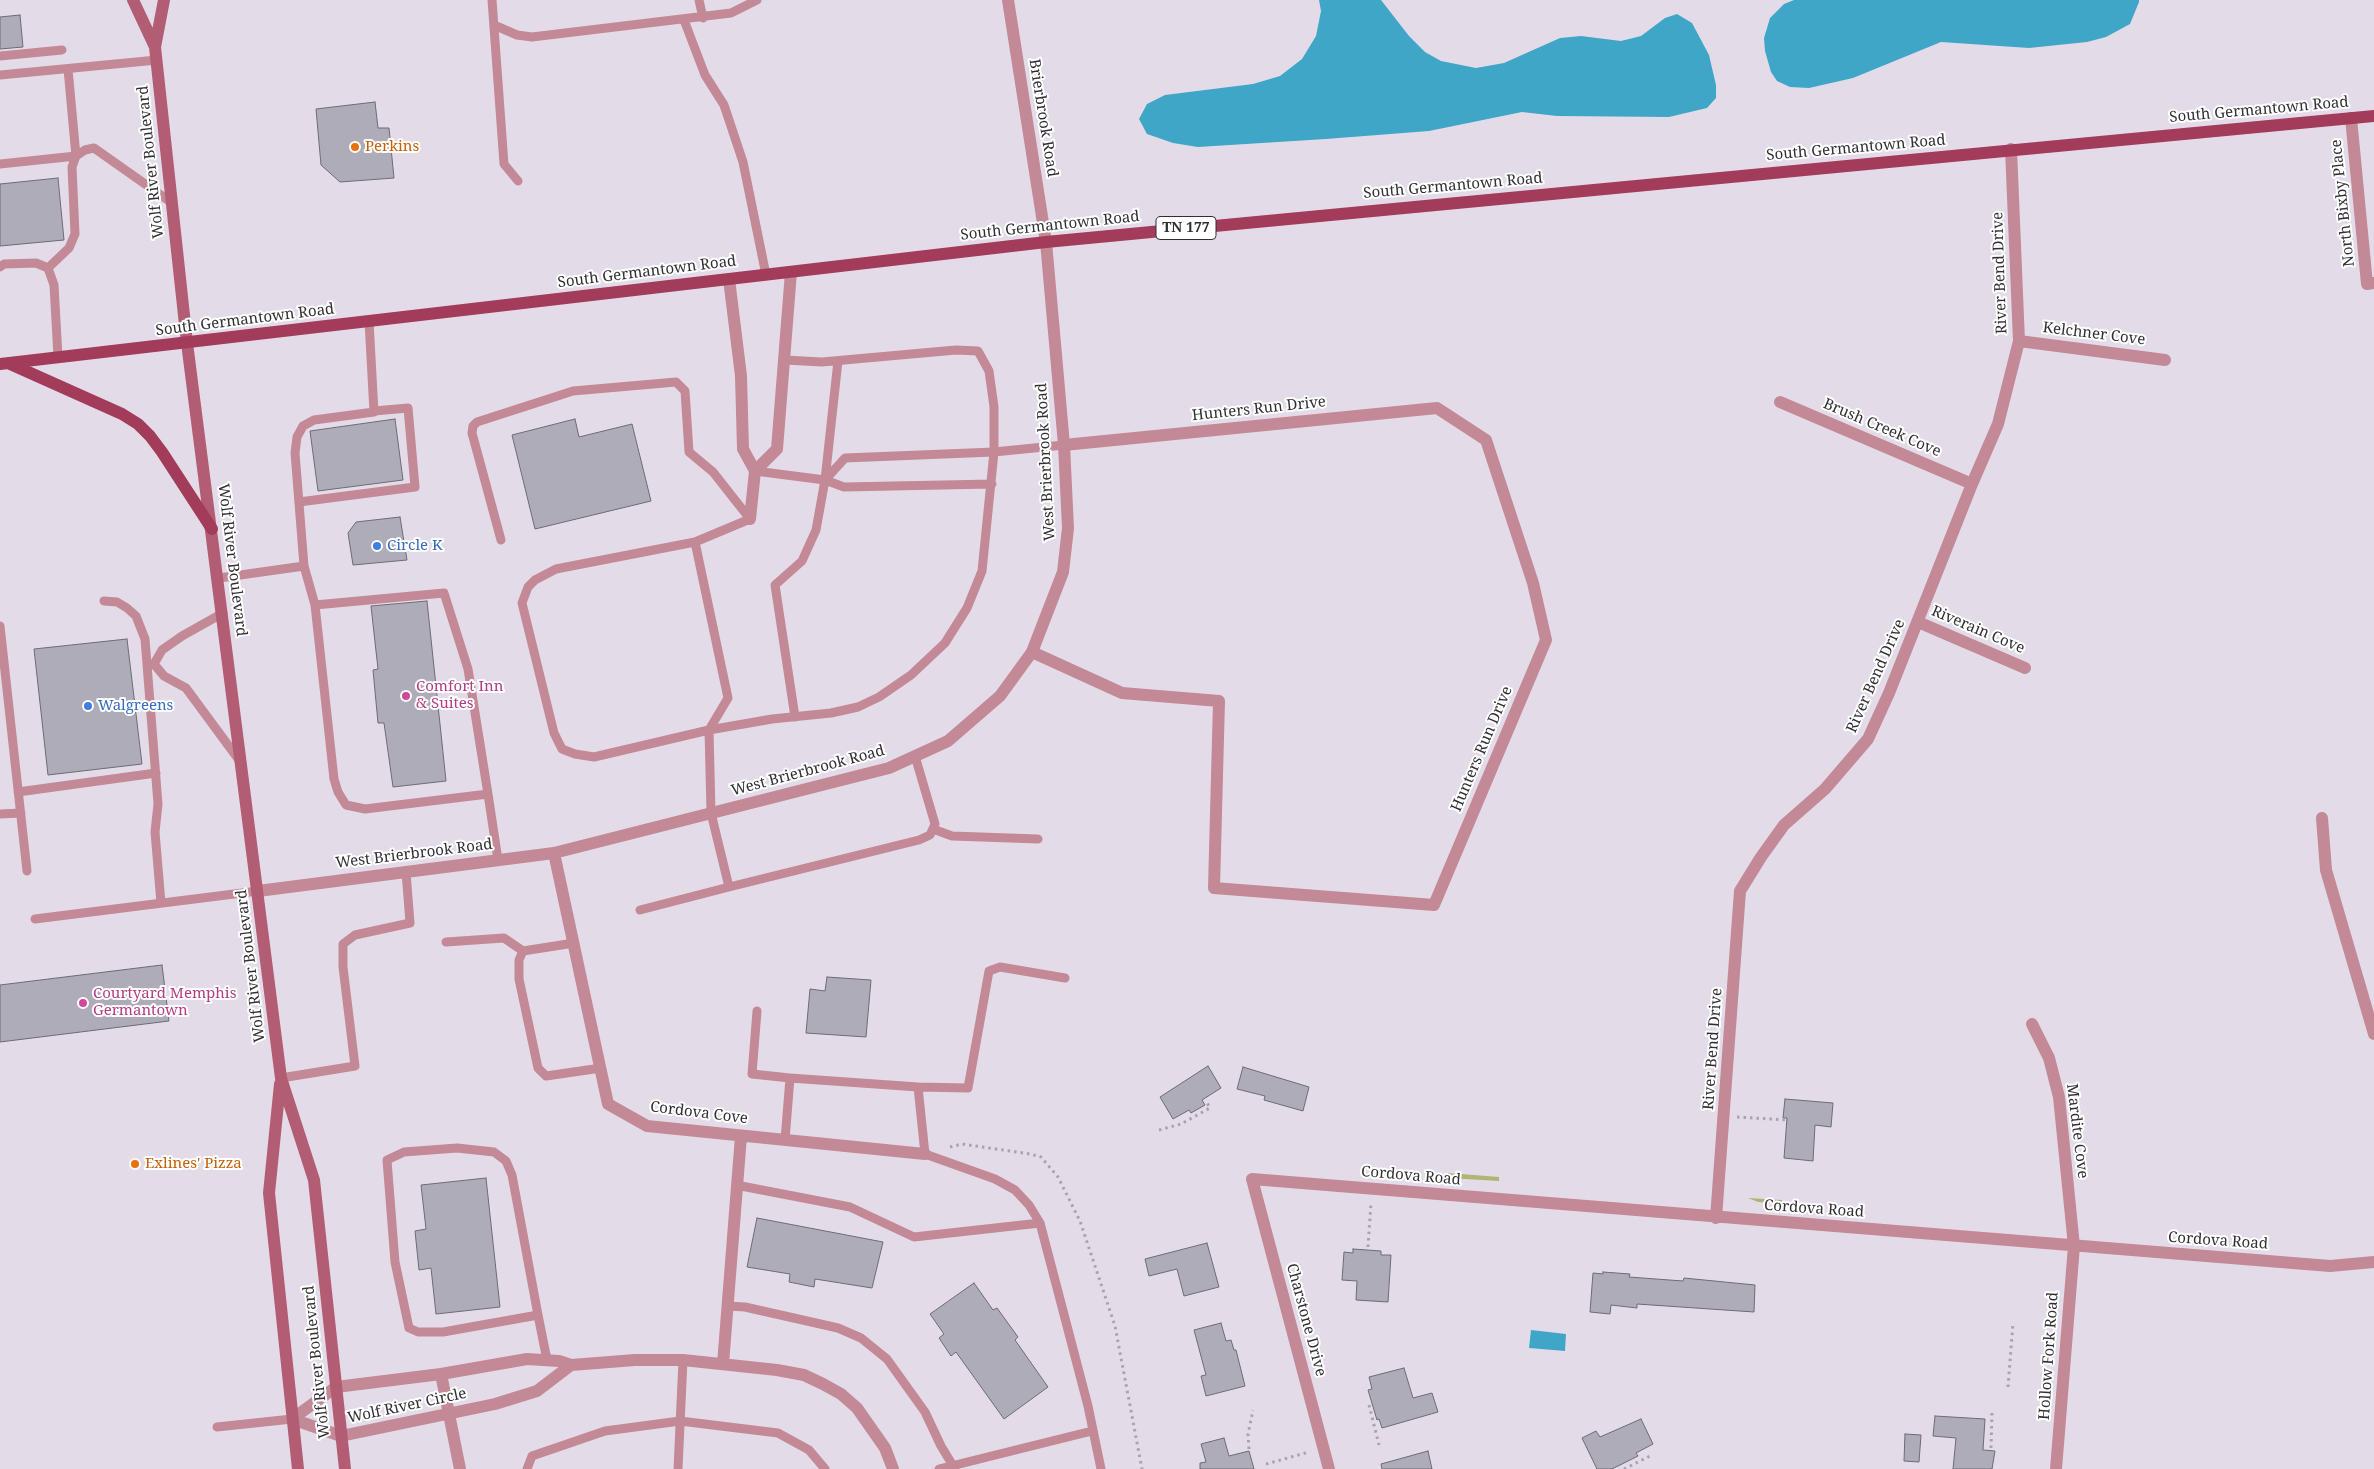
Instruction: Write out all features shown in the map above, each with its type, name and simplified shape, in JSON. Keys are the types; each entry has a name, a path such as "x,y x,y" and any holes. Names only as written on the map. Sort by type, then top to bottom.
{"main road":[{"name":"Wolf River Boulevard","path":"133,0 156,54"},
{"name":"Wolf River Boulevard","path":"164,0 156,54 187,343 219,578 281,1078 314,1180 345,1469"},
{"name":"South Germantown Road","path":"4,363 1046,242 2374,116"},
{"path":"4,363 122,414 138,424 162,452 212,529"},
{"name":"Wolf River Boulevard","path":"281,1078 269,1192 298,1469"}],"street":[{"name":"Brierbrook Road","path":"1008,0 1046,242"},
{"name":"North Bixby Place","path":"2351,118 2370,284"},
{"name":"River Bend Drive","path":"1716,1218 1740,891 1761,856 1784,825 1825,789 1868,739 1889,693 1972,484 1998,424 2020,341 2012,149"},
{"name":"West Brierbrook Road","path":"258,891 554,853 889,768 948,741 1000,696 1032,652 1063,572 1068,528 1064,445 1046,242"},
{"path":"755,471 777,449 786,360 790,272"},
{"path":"729,279 740,376 742,449 755,471 750,519"},
{"name":"Kelchner Cove","path":"2020,341 2165,360"},
{"name":"Brush Creek Cove","path":"1780,402 1972,484"},
{"name":"Hunters Run Drive","path":"1032,652 1122,693 1219,702 1214,888 1434,905 1546,640 1533,583 1486,440 1438,408 1064,445"},
{"name":"Riverain Cove","path":"1918,622 2025,668"},
{"path":"2322,818 2326,870 2374,1034"},
{"name":"Cordova Cove","path":"554,853 608,1104 648,1126 925,1154"},
{"name":"Mardite Cove","path":"2032,1024 2049,1058 2059,1097 2074,1246"},
{"path":"723,1364 740,1136"},
{"name":"Cordova Road","path":"1252,1179 1716,1218 2330,1266 2374,1262"},
{"name":"Charstone Drive","path":"1252,1179 1329,1469"},
{"name":"Hollow Fork Road","path":"2056,1469 2074,1246"},
{"name":"Wolf River Circle","path":"292,1419 336,1387 441,1374 527,1359 559,1361 571,1365 635,1360 683,1360 804,1376 841,1394 857,1408 871,1426 885,1448 893,1469"},
{"name":"Wolf River Circle","path":"292,1419 341,1436 495,1404 538,1391 571,1365"},
{"path":"441,1374 460,1469"}],"lane":[{"path":"492,0 504,164 518,181"},
{"path":"699,0 703,18"},
{"path":"494,25 517,35 532,37 703,18 731,13 758,0"},
{"path":"684,20 705,75 724,104 743,162 766,275"},
{"path":"0,56 62,50"},
{"path":"0,75 68,69 156,54"},
{"path":"48,268 69,248 75,234 72,167 76,156 68,69"},
{"path":"0,164 76,156 85,150 94,148 172,203"},
{"path":"0,266 4,264 36,263 48,268 54,285 58,357"},
{"path":"369,321 374,411"},
{"path":"501,540 472,426 478,422 573,391 676,382 685,391 689,452 712,472 750,519 695,542 556,569 535,580 528,587 522,603 554,733 562,749 574,754 594,757 709,730 831,713 858,707 879,698 911,675 945,643 967,608 982,571 994,452 994,408 989,371 978,351 956,350 838,361 803,362 786,360"},
{"path":"795,717 775,585 802,561 816,530 825,480 838,361"},
{"path":"299,502 415,487 408,408 314,420 303,426 297,437 295,453 304,566 315,606 334,779 338,792 346,805 366,809 488,794"},
{"path":"825,480 845,458 994,452 1064,445"},
{"path":"755,471 825,480 844,487 992,484"},
{"path":"695,542 728,698 709,730 711,813 729,887"},
{"path":"219,578 304,566"},
{"path":"315,606 444,593 468,669 498,860"},
{"path":"104,601 117,602 136,616 145,639 151,665 158,804 155,832 161,903"},
{"path":"151,665 162,650 182,636 223,613"},
{"path":"0,626 27,871"},
{"path":"151,665 164,676 186,688 242,764"},
{"path":"640,910 919,840 930,834 935,824 915,756"},
{"path":"18,792 156,773"},
{"path":"0,814 21,813"},
{"path":"933,829 952,836 1038,839"},
{"path":"281,1078 356,1066 343,967 343,944 355,935 410,923 406,872"},
{"path":"35,919 258,891"},
{"path":"446,942 504,938 523,950 574,944"},
{"path":"523,950 519,960 519,979 538,1068 546,1076 600,1068"},
{"path":"756,1011 752,1074 918,1087 968,1088 989,971 1000,967 1065,978"},
{"path":"785,1140 790,1078"},
{"path":"918,1087 925,1154 995,1179 1015,1190 1029,1205 1040,1223 1065,1314 1101,1469"},
{"path":"538,1315 443,1332 418,1332 409,1328 395,1262 387,1160 404,1152 457,1148 494,1152 506,1161 512,1175 547,1360"},
{"path":"736,1186 850,1206 914,1237 1040,1223"},
{"path":"726,1306 745,1307 838,1328 861,1338 887,1359 925,1412 941,1446 955,1467"},
{"path":"678,1469 683,1360"},
{"path":"217,1427 292,1419"},
{"path":"527,1469 532,1456 605,1431 680,1421 778,1433 810,1450 825,1469"},
{"path":"939,1469 955,1467 1092,1431"}],"path":[{"path":"1159,1130 1181,1124 1210,1108 1206,1101"},
{"path":"1724,1116 1787,1120"},
{"path":"925,1154 962,1144 1030,1154 1041,1157 1058,1177 1080,1221 1115,1326 1142,1469"},
{"path":"1368,1247 1373,1189"},
{"path":"2008,1387 2013,1323"},
{"path":"1369,1405 1380,1445"},
{"path":"1249,1449 1248,1434 1253,1410"},
{"path":"1992,1410 1992,1448"},
{"path":"1266,1464 1309,1452"},
{"path":"1621,1469 1650,1456"}],"green space":[{"path":"1448,1173 1499,1177 1499,1181 1447,1178"},
{"path":"1748,1198 1782,1200 1782,1204 1758,1202"}],"water":[{"path":"1319,0 1381,0 1409,36 1425,52 1441,61 1476,68 1504,63 1560,38 1581,36 1621,41 1641,36 1665,18 1677,14 1692,23 1709,55 1716,85 1716,98 1707,108 1669,117 1557,116 1522,112 1429,131 1326,139 1198,147 1173,143 1147,134 1139,119 1147,104 1165,95 1253,84 1280,76 1302,59 1316,36 1321,11"},
{"path":"1794,0 2139,0 2139,2 2130,24 2106,37 2087,42 2029,48 1941,42 1853,78 1809,88 1790,87 1777,81 1771,72 1765,51 1764,38 1770,18 1784,4"},
{"path":"1531,1330 1566,1334 1565,1351 1529,1348"}],"building":[{"path":"20,15 23,47 0,49 0,17"},
{"name":"Perkins","path":"375,102 378,128 389,128 394,178 340,182 321,165 316,109"},
{"path":"58,178 64,240 0,246 0,184"},
{"path":"395,419 403,480 318,491 310,431"},
{"path":"575,419 579,437 632,424 651,501 535,529 512,435"},
{"name":"Circle K","path":"400,517 407,560 353,565 348,533 356,522"},
{"name":"Comfort Inn & Suites","path":"427,601 446,781 393,787 384,723 378,723 373,670 378,669 371,606"},
{"name":"Walgreens","path":"127,639 142,764 48,775 34,649"},
{"name":"Courtyard Memphis Germantown","path":"162,965 169,1021 0,1042 0,985"},
{"path":"827,977 871,980 866,1037 806,1033 810,989 825,991"},
{"path":"1208,1066 1221,1088 1202,1100 1205,1105 1191,1113 1189,1110 1173,1119 1160,1097"},
{"path":"1243,1067 1309,1087 1303,1111 1264,1100 1265,1096 1237,1089"},
{"path":"1785,1099 1833,1103 1831,1127 1815,1125 1813,1161 1784,1158 1787,1118 1783,1118"},
{"path":"486,1178 500,1307 436,1314 431,1268 419,1270 415,1231 426,1229 421,1185"},
{"path":"757,1218 883,1242 872,1288 815,1279 814,1287 789,1282 790,1274 747,1267"},
{"path":"1207,1243 1219,1287 1184,1296 1177,1269 1149,1276 1145,1259"},
{"path":"1353,1249 1381,1251 1381,1255 1391,1255 1388,1302 1356,1300 1357,1281 1342,1280 1344,1252 1353,1253"},
{"path":"1603,1272 1630,1274 1629,1277 1683,1281 1684,1278 1755,1285 1754,1312 1637,1304 1637,1308 1611,1305 1610,1314 1590,1312 1593,1273 1603,1274"},
{"path":"974,1283 993,1310 997,1308 1018,1337 1015,1340 1048,1387 1004,1419 956,1352 951,1356 939,1338 944,1334 930,1314"},
{"path":"1221,1323 1226,1341 1231,1340 1234,1350 1236,1350 1245,1386 1206,1396 1201,1376 1206,1375 1194,1330"},
{"path":"1404,1368 1413,1398 1432,1393 1438,1412 1382,1428 1379,1419 1377,1420 1368,1390 1372,1389 1369,1377"},
{"path":"1935,1416 1985,1419 1983,1450 1995,1451 1992,1469 1953,1469 1956,1438 1933,1436"},
{"path":"1641,1419 1653,1444 1636,1453 1638,1456 1612,1469 1597,1469 1582,1438 1596,1431 1600,1437"},
{"path":"1905,1434 1921,1435 1919,1462 1904,1461"},
{"path":"1224,1438 1229,1456 1249,1451 1254,1469 1200,1469 1200,1463 1206,1462 1201,1444"},
{"path":"1428,1451 1432,1469 1382,1469 1381,1464"}],"place":[{"name":"Perkins","path":"355,147"},
{"name":"Circle K","path":"377,546"},
{"name":"Comfort Inn & Suites","path":"406,696"},
{"name":"Walgreens","path":"88,706"},
{"name":"Courtyard Memphis Germantown","path":"83,1003"},
{"name":"Exlines' Pizza","path":"135,1164"}]}
